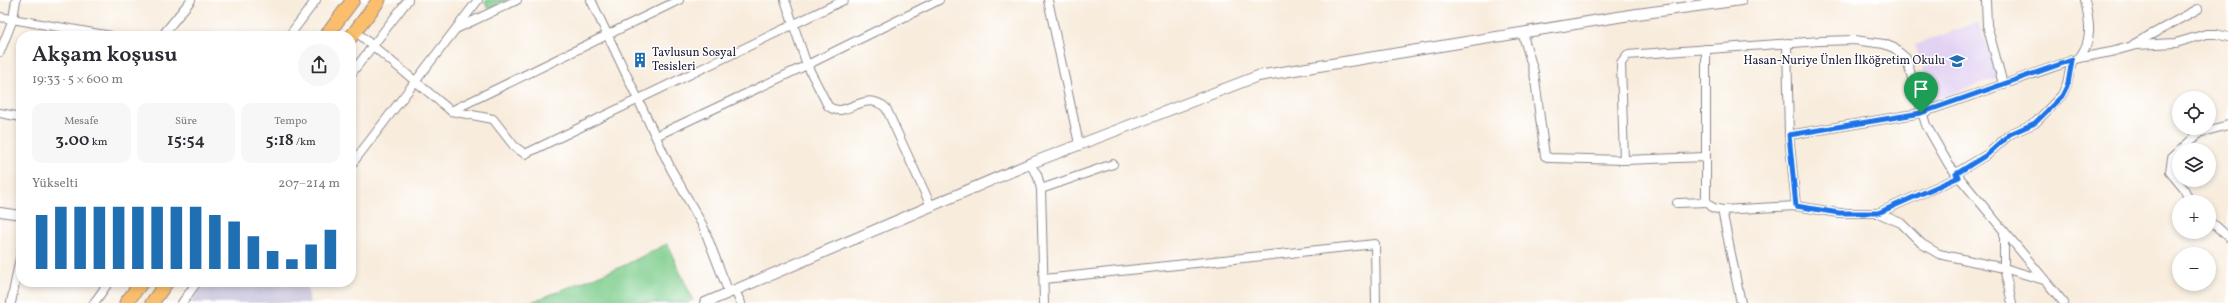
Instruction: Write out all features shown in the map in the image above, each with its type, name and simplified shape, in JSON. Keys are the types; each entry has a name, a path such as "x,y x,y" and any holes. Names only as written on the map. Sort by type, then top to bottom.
{"highway":[{"path":"330,31 353,0"},
{"path":"355,31 380,0"},
{"path":"126,303 138,287"},
{"path":"152,303 164,287"}],"street":[{"path":"0,52 13,19 16,0"},
{"path":"166,31 191,0"},
{"path":"293,31 316,0"},
{"path":"356,68 408,0"},
{"path":"356,159 478,0"},
{"path":"455,30 517,0"},
{"path":"591,0 671,170 703,226 732,292 741,303"},
{"path":"451,111 679,0"},
{"path":"785,0 807,65 828,106 832,110 842,110 867,101 876,102 886,108 930,206"},
{"path":"356,36 373,46 451,111 494,120 514,146 525,154 844,0"},
{"path":"656,136 807,65 938,0"},
{"path":"1048,0 1079,144"},
{"path":"705,303 1029,164 1258,76 1522,32 1741,0"},
{"path":"1986,0 1986,18 2003,84"},
{"path":"1878,213 1958,175 1988,154 2010,134 2035,123 2062,96 2068,84 2075,59 2086,48 2089,36 2090,23 2085,0"},
{"path":"1789,135 1921,113 2075,59 2112,52 2129,46 2198,9"},
{"path":"0,17 82,31"},
{"path":"1522,32 1534,72 1545,156 1550,158 1624,160 1706,157"},
{"path":"2129,46 2176,43 2206,34 2216,34 2228,38"},
{"path":"1624,160 1621,63 1624,58 1629,55 1787,43 1854,40 1884,44 1894,48 1906,58 1921,113 1926,125 1958,175 2064,303"},
{"path":"1787,43 1789,135 1796,206"},
{"path":"1706,49 1707,202 1713,208 1722,210 1796,206 1839,213 1878,213 1901,223 1922,244 1939,254 2004,268 2044,280"},
{"path":"0,114 16,116"},
{"path":"2187,195 2184,189 2170,172 2172,158 2199,133 2228,125"},
{"path":"1029,164 1037,174 1042,189 1044,303"},
{"path":"1042,189 1113,164"},
{"path":"1677,203 1707,202"},
{"path":"1722,210 1740,303"},
{"path":"0,212 16,214"},
{"path":"2216,226 2228,237"},
{"path":"2004,231 2004,268 2012,303"},
{"path":"1044,279 1375,244 1376,303"},
{"path":"11,303 16,278"},
{"path":"94,303 105,287"},
{"path":"182,303 193,287"}],"shaded area":[{"name":"Hasan-Nuriye Ünlen İlköğretim Okulu","path":"1978,22 1998,77 1934,100 1915,45"},
{"path":"202,287 308,287 310,303 190,303"}],"green space":[{"path":"487,0 507,0 488,9 485,2"},
{"path":"667,244 693,300 688,303 529,303 623,266"}],"place":[{"name":"Tavlusun Sosyal Tesisleri","path":"640,60"},
{"name":"Hasan-Nuriye Ünlen İlköğretim Okulu","path":"1957,61"}],"route":[{"path":"2072,60 2068,84 2062,96 2035,123 2010,134 1988,154 1956,174 1959,177 1915,195 1878,213 1839,213 1796,206 1789,135 1921,113 2072,60"}]}
